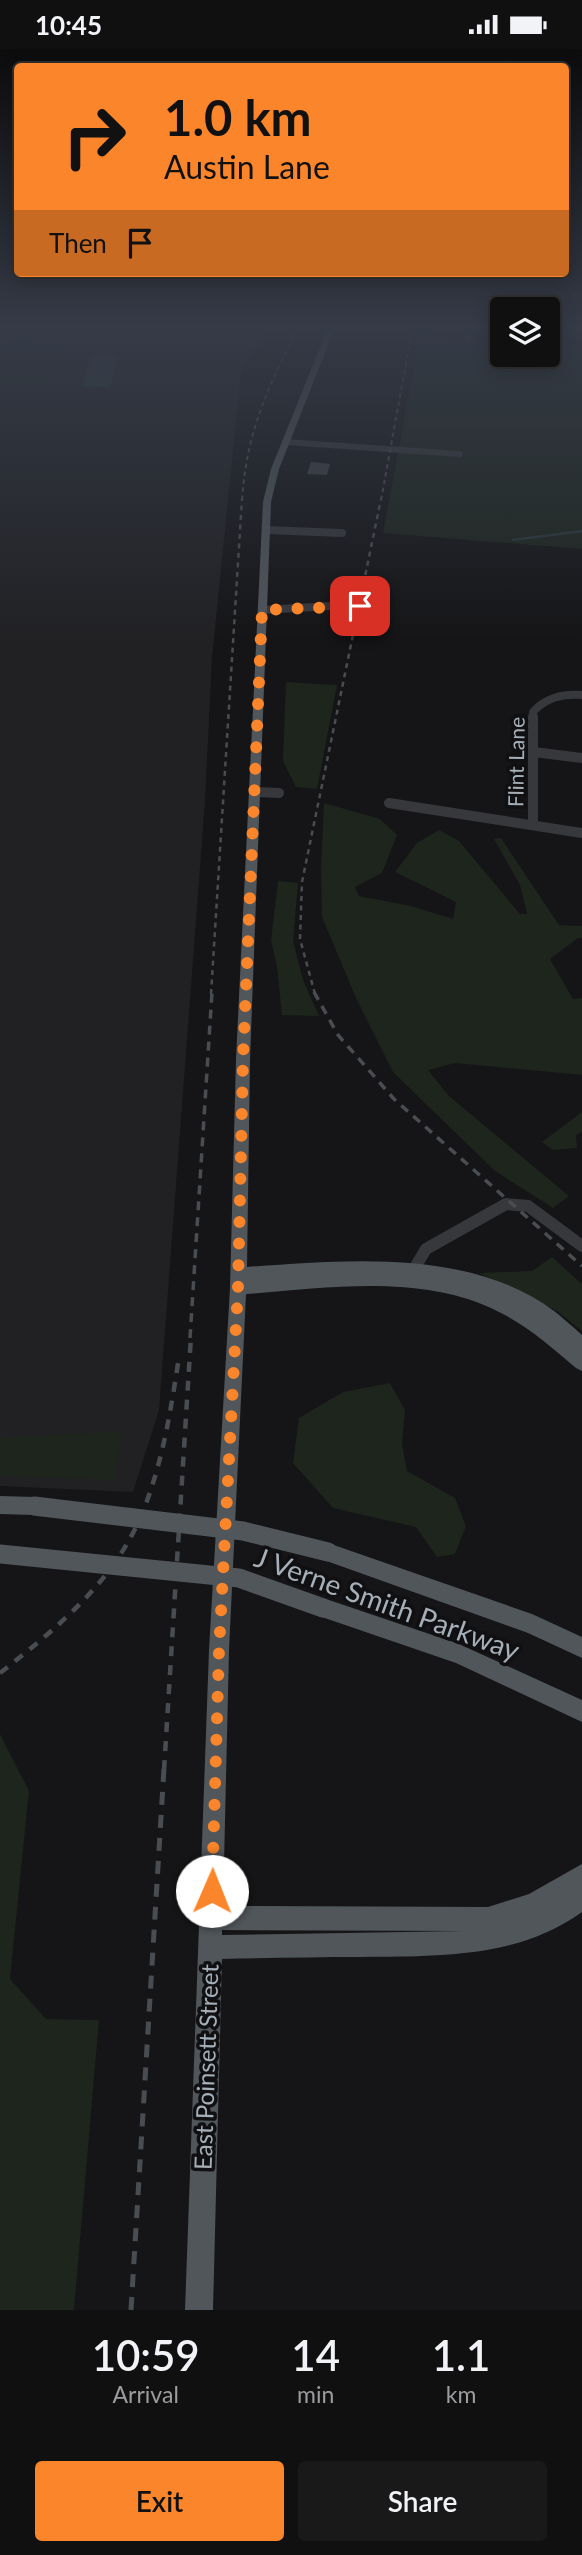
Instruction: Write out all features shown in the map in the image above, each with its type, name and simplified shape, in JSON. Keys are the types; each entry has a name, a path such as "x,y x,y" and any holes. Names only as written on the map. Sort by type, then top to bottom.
{"main road":[{"name":"East Poinsett Street","path":"199,2310 220,1637 238,1281 243,1059 262,610 269,490 290,431"},
{"path":"238,1281 412,1275 480,1283 512,1297 557,1323 582,1346"},
{"path":"412,1275 473,1293 523,1315 551,1335 582,1363"},
{"name":"J Verne Smith Parkway","path":"0,1505 34,1506 243,1531 328,1552 532,1624 582,1648"},
{"name":"J Verne Smith Parkway","path":"0,1554 239,1578 459,1654 582,1711"},
{"path":"211,1918 488,1919 518,1912 562,1891 582,1875"},
{"path":"210,1947 452,1944 485,1941 527,1929 563,1913 582,1898"}],"street":[{"path":"285,442 460,454"},
{"path":"266,530 342,533"},
{"path":"262,610 383,603"},
{"name":"Flint Lane","path":"533,824 533,712 539,703 556,697 582,695"},
{"path":"534,752 582,758"},
{"path":"256,792 279,793"},
{"path":"389,803 582,832"},
{"path":"412,1275 425,1249 506,1204 528,1206 582,1246"}],"shaded area":[{"path":"0,431 235,431 212,657 205,801 159,1410 133,1492 0,1486"},
{"path":"402,431 582,431 582,549 383,533"},
{"path":"286,682 337,685 317,789 296,787 283,761"},
{"path":"324,803 380,819 397,835 382,873 355,887 359,896 411,906 453,919 456,902 395,872 417,843 439,830 459,841 520,914 527,914 520,885 494,839 501,838 559,925 582,926 582,938 578,938 550,959 573,999 582,998 582,1075 455,1063 428,1070 449,1096 569,1196 553,1208 495,1171 393,1072 356,998 322,917"},
{"path":"278,881 298,883 293,941 303,980 319,1016 282,1015 271,940"},
{"path":"582,1112 582,1132 576,1135 577,1148 553,1150 542,1142"},
{"path":"552,1257 582,1284 582,1331 557,1311 479,1273 532,1271"},
{"path":"390,1383 405,1410 402,1444 407,1471 455,1498 466,1526 455,1554 437,1557 416,1527 333,1508 293,1463 299,1418 343,1392"},
{"path":"122,1431 114,1480 0,1476 0,1438"},
{"path":"0,1734 29,1791 10,1979 46,2019 99,2020 74,2310 0,2310"}],"building":[{"path":"311,462 330,464 327,475 307,474"}],"waterway":[{"path":"513,540 582,531"}],"railway":[{"path":"242,500 254,431"},
{"path":"381,500 394,431"},
{"path":"211,994 242,499"},
{"path":"315,994 300,939 302,882 381,499"},
{"path":"190,1338 212,992"},
{"path":"315,994 338,1035 394,1099 582,1266"},
{"path":"164,1770 191,1336"},
{"path":"0,1673 39,1642 93,1590 109,1571 135,1529 158,1466 179,1357"},
{"path":"131,2310 164,1768"}],"route":[{"path":"212,1891 219,1650 238,1288 243,1059 262,610 360,606"}]}
